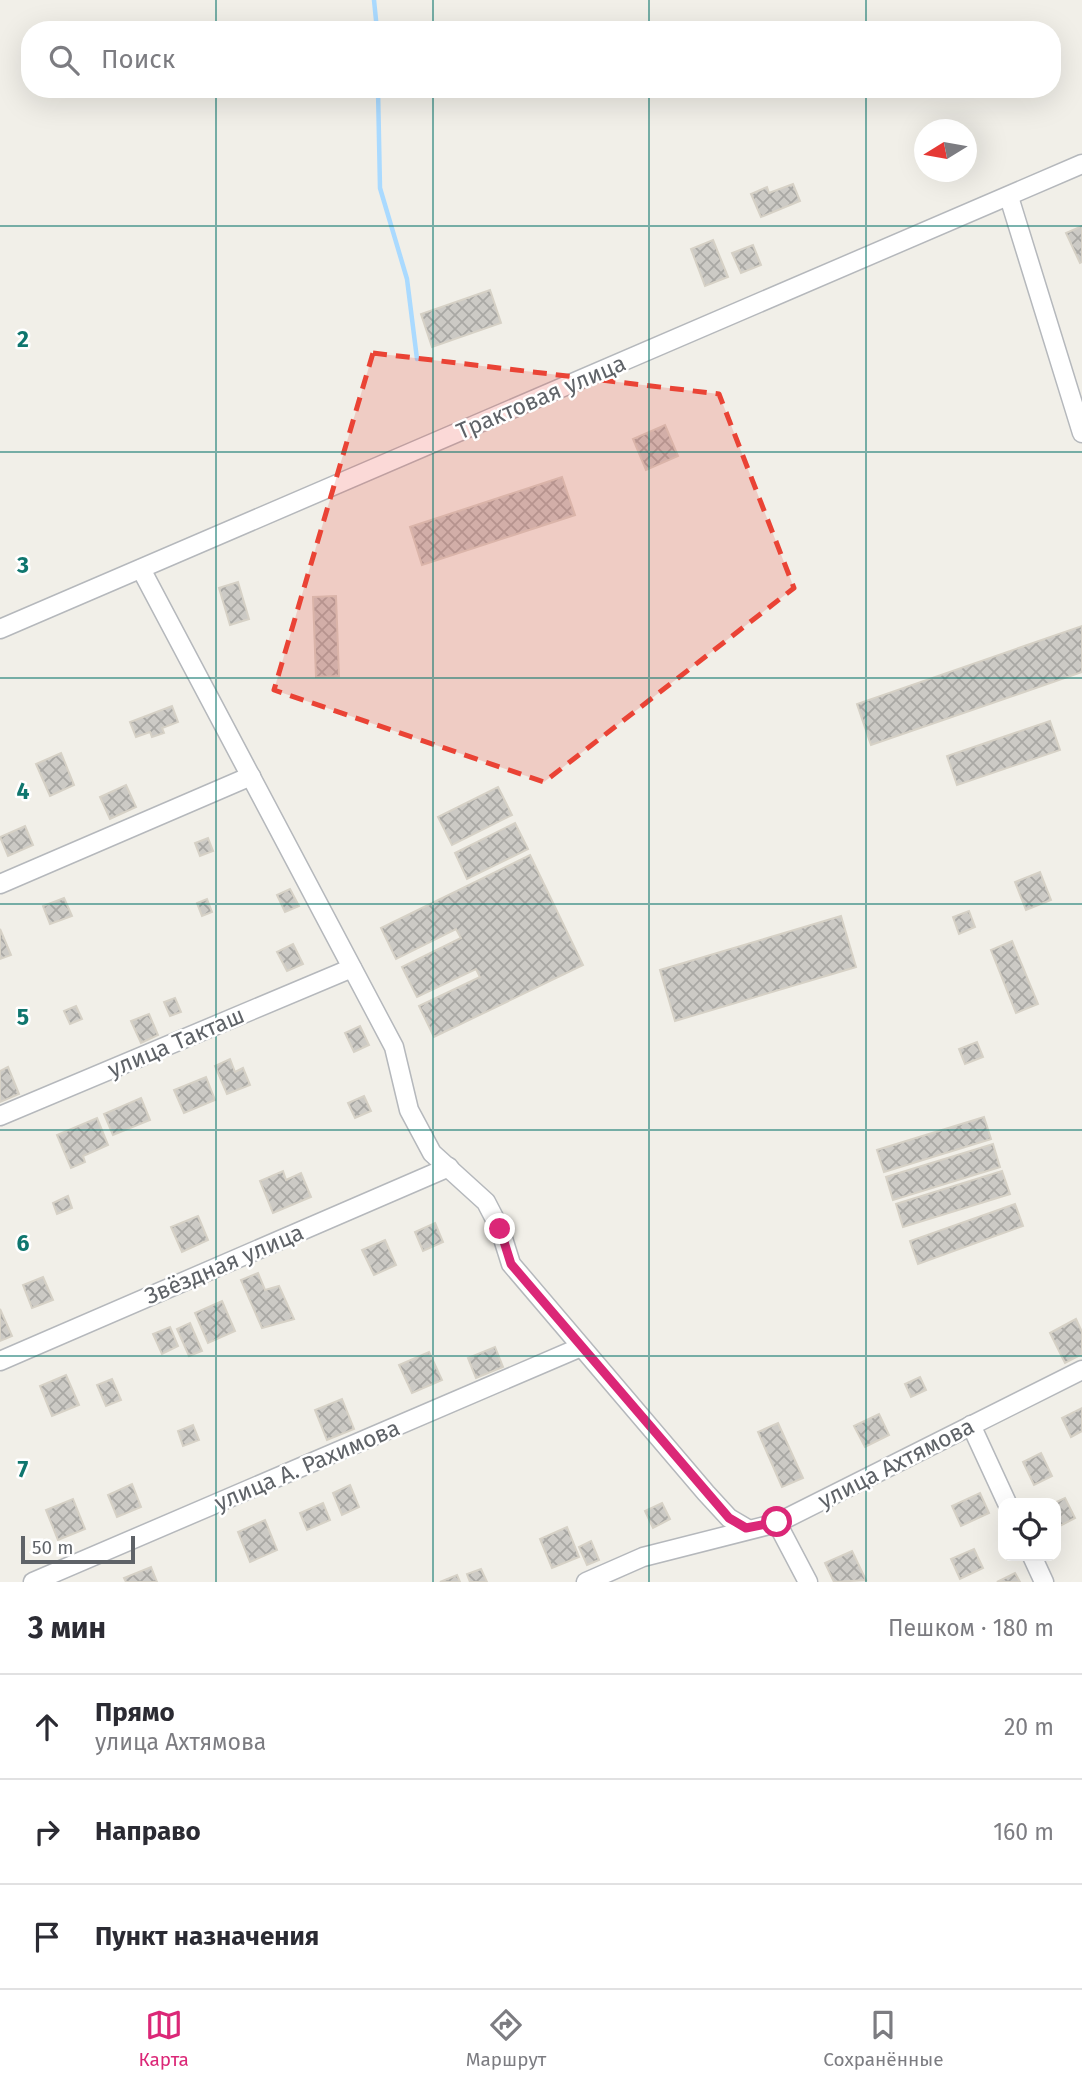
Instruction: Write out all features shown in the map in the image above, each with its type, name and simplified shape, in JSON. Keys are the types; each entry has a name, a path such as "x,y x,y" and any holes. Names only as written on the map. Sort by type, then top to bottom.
{"street":[{"name":"Трактовая улица","path":"0,629 1082,164"},
{"path":"1009,197 1078,409 1082,433"},
{"path":"141,569 394,1047 409,1110 432,1153 486,1202 511,1264 706,1493 729,1518 746,1528"},
{"path":"0,884 251,776"},
{"name":"улица Такташ","path":"0,1116 352,968"},
{"name":"Звёздная улица","path":"0,1361 449,1167"},
{"name":"улица А. Рахимова","path":"33,1582 581,1347"},
{"name":"улица Ахтямова","path":"586,1582 643,1557 777,1522 1082,1370"},
{"path":"971,1426 1005,1498"},
{"path":"777,1522 808,1582"},
{"path":"1034,1561 1044,1582"}],"highlighted area":[{"path":"373,353 719,394 794,588 544,782 274,690"}],"building":[{"path":"793,184 800,201 761,217 751,194 767,187 769,193"},
{"path":"1082,226 1082,262 1080,263 1066,233"},
{"path":"713,240 728,277 705,286 691,249"},
{"path":"753,245 761,265 741,273 732,253"},
{"path":"490,290 501,323 432,347 421,314"},
{"path":"665,425 678,456 646,470 633,439"},
{"path":"562,477 575,515 422,565 410,527"},
{"path":"238,582 249,619 230,625 219,588"},
{"path":"336,596 339,676 316,677 313,597"},
{"path":"1082,626 1082,672 871,745 857,704"},
{"path":"172,706 178,722 162,728 164,733 152,737 150,732 136,737 130,722"},
{"path":"1050,721 1060,750 957,785 947,756"},
{"path":"61,753 74,785 50,796 36,764"},
{"path":"126,785 136,807 110,819 100,797"},
{"path":"498,787 512,815 452,845 438,817"},
{"path":"515,823 528,849 467,879 455,853"},
{"path":"25,826 33,845 8,856 0,837"},
{"path":"208,838 213,851 200,856 195,843"},
{"path":"530,855 583,965 434,1037 419,1006 480,977 476,969 417,997 402,967 461,938 456,929 396,959 381,928"},
{"path":"1040,872 1051,900 1026,910 1015,882"},
{"path":"290,889 299,906 285,912 277,895"},
{"path":"64,898 72,916 50,924 43,906"},
{"path":"207,899 212,912 202,916 197,903"},
{"path":"969,911 975,927 959,934 953,917"},
{"path":"841,916 856,967 675,1021 660,970"},
{"path":"0,929 11,955 0,959"},
{"path":"1012,941 1038,1004 1016,1013 991,950"},
{"path":"293,944 303,964 287,971 277,952"},
{"path":"175,998 181,1012 170,1016 164,1002"},
{"path":"76,1006 82,1019 70,1024 64,1011"},
{"path":"149,1014 158,1035 141,1043 131,1021"},
{"path":"360,1026 369,1045 354,1052 345,1033"},
{"path":"977,1042 983,1057 965,1064 959,1049"},
{"path":"230,1059 235,1072 243,1068 250,1085 227,1094 215,1066"},
{"path":"8,1067 19,1094 0,1102 0,1071"},
{"path":"206,1077 215,1100 184,1113 174,1090"},
{"path":"364,1096 371,1111 355,1118 348,1103"},
{"path":"141,1098 150,1120 113,1135 104,1114"},
{"path":"984,1117 991,1139 884,1172 877,1150"},
{"path":"97,1118 108,1145 83,1156 85,1162 71,1168 57,1135"},
{"path":"993,1144 1000,1167 893,1200 886,1177"},
{"path":"283,1171 286,1180 301,1173 311,1197 273,1213 260,1181"},
{"path":"1002,1171 1010,1194 903,1227 896,1204"},
{"path":"68,1196 72,1208 57,1214 53,1203"},
{"path":"1015,1204 1023,1226 918,1264 910,1241"},
{"path":"198,1216 208,1240 182,1252 171,1227"},
{"path":"435,1223 443,1242 423,1251 415,1232"},
{"path":"385,1240 396,1265 374,1275 362,1250"},
{"path":"258,1273 265,1290 279,1286 294,1319 262,1328 241,1280"},
{"path":"43,1277 53,1300 32,1308 23,1285"},
{"path":"222,1301 235,1331 208,1343 195,1313"},
{"path":"0,1309 12,1336 0,1341"},
{"path":"1076,1319 1082,1332 1082,1354 1065,1363 1050,1333"},
{"path":"190,1323 202,1351 189,1356 177,1329"},
{"path":"170,1327 178,1346 162,1354 153,1334"},
{"path":"495,1347 503,1367 476,1378 468,1358"},
{"path":"429,1352 442,1380 412,1393 399,1365"},
{"path":"66,1375 79,1405 52,1416 40,1386"},
{"path":"920,1377 926,1390 911,1397 905,1384"},
{"path":"112,1379 121,1400 106,1406 97,1385"},
{"path":"342,1399 354,1429 327,1440 315,1410"},
{"path":"1082,1408 1082,1431 1071,1437 1062,1418"},
{"path":"879,1414 889,1435 865,1447 854,1426"},
{"path":"778,1423 803,1478 782,1487 758,1432"},
{"path":"193,1425 199,1440 183,1446 178,1431"},
{"path":"1041,1453 1052,1476 1034,1485 1023,1462"},
{"path":"132,1484 141,1507 117,1517 108,1495"},
{"path":"350,1485 359,1507 342,1515 333,1493"},
{"path":"980,1493 989,1513 961,1526 952,1506"},
{"path":"1065,1498 1075,1518 1061,1525 1061,1500"},
{"path":"73,1499 85,1529 58,1540 46,1510"},
{"path":"323,1503 330,1520 307,1530 300,1513"},
{"path":"662,1503 670,1519 653,1528 645,1511"},
{"path":"265,1520 277,1550 250,1562 238,1532"},
{"path":"567,1527 579,1557 552,1568 540,1539"},
{"path":"591,1541 599,1560 587,1565 579,1547"},
{"path":"974,1549 983,1568 960,1579 951,1559"},
{"path":"852,1551 866,1580 834,1582 825,1563"},
{"path":"151,1567 157,1582 126,1582 124,1578"},
{"path":"481,1569 487,1582 470,1582 467,1574"},
{"path":"1015,1573 1020,1582 997,1582"},
{"path":"457,1575 460,1582 440,1582"}],"waterway":[{"path":"374,0 376,21"},
{"path":"378,98 380,188 407,279 417,359"}],"route":[{"path":"500,1229 511,1264 729,1518 746,1528 777,1522"}]}
